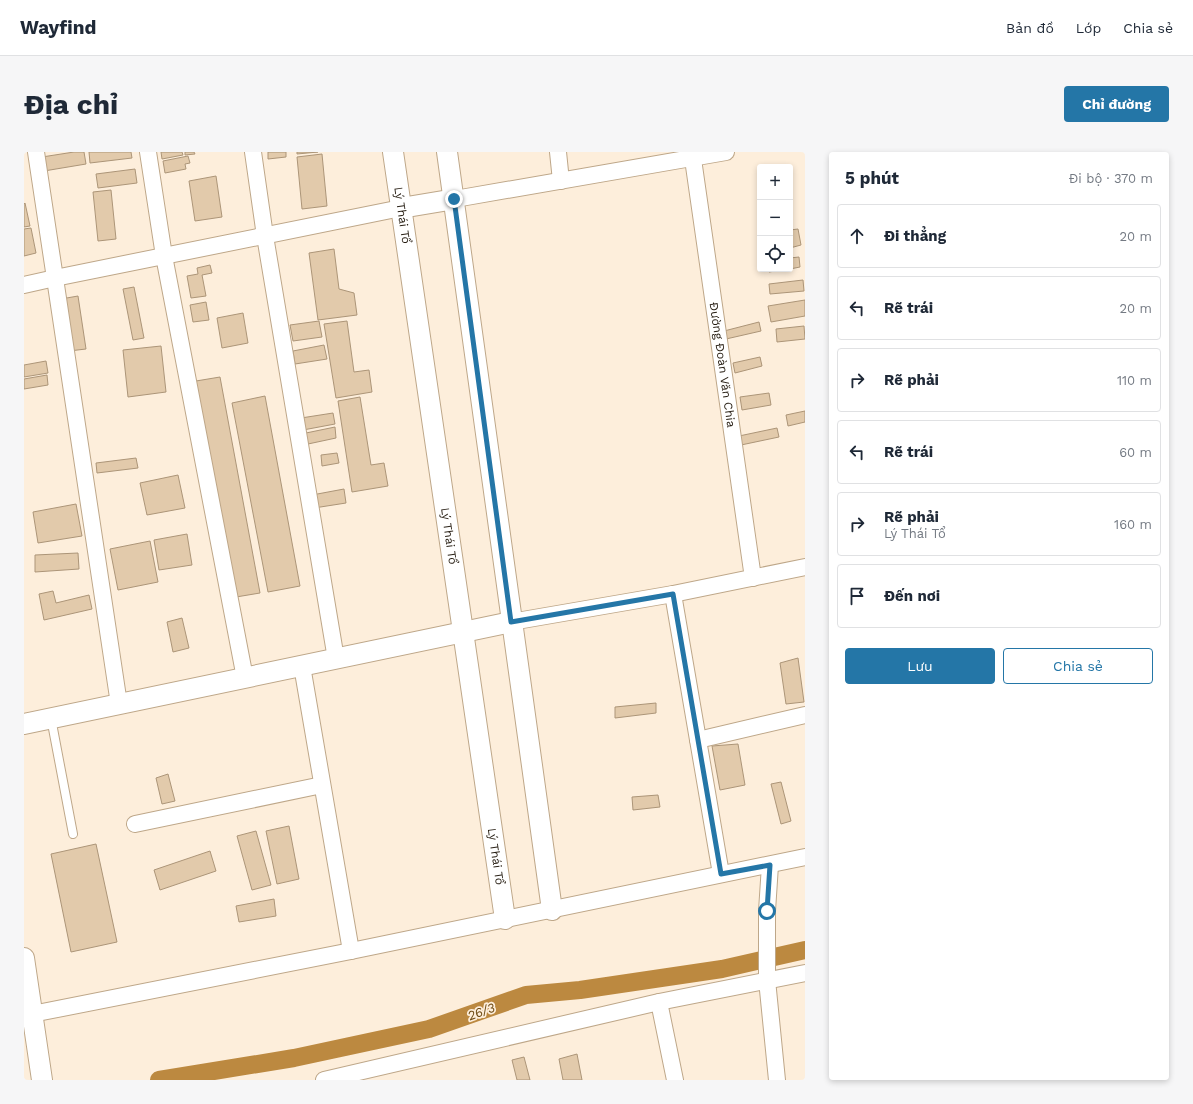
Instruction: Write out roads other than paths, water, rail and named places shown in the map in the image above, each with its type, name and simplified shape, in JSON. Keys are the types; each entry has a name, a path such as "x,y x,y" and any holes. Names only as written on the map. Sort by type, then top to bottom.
{"street":[{"path":"36,152 119,704"},
{"path":"148,152 164,256 245,678"},
{"path":"253,152 265,236 336,659"},
{"name":"Lý Thái Tổ","path":"393,152 505,920"},
{"path":"448,152 511,622 552,910"},
{"path":"558,152 561,181"},
{"path":"24,285 401,208 561,181 693,155 726,152"},
{"name":"Đường Đoàn Văn Chia","path":"693,155 753,578"},
{"path":"24,724 511,622 673,594 805,567"},
{"path":"673,594 721,874"},
{"path":"302,666 351,951"},
{"path":"698,740 805,715"},
{"path":"135,824 322,785"},
{"path":"32,1014 505,920 805,857"},
{"path":"770,865 766,951 777,1080"},
{"path":"24,958 41,1073"},
{"path":"324,1080 659,1002 767,974 805,973"},
{"path":"659,1002 675,1080"}],"lane":[{"path":"51,718 73,834"}],"waterway":[{"name":"26/3","path":"159,1080 294,1058 429,1029 526,995 580,990 722,969 805,950"}]}
